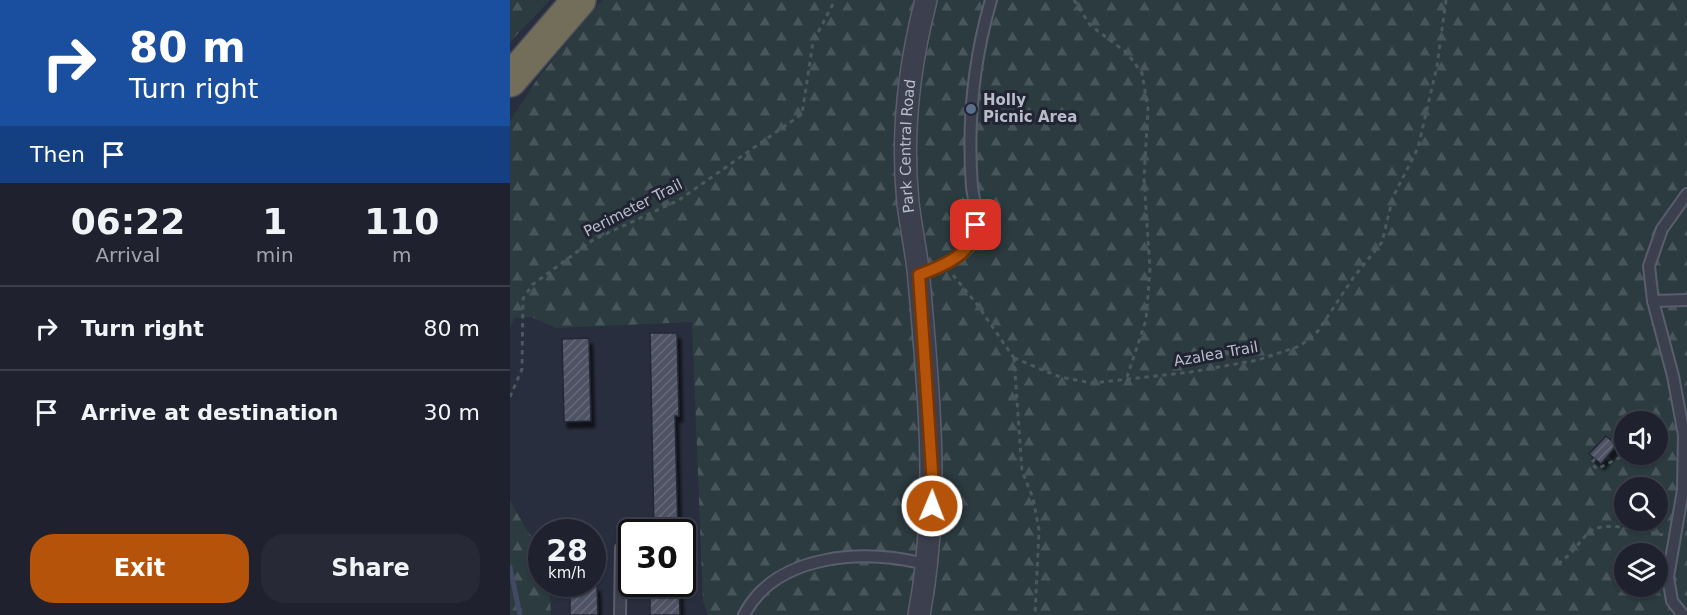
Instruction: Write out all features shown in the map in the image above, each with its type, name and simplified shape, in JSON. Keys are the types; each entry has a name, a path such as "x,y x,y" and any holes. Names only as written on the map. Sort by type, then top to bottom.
{"highway":[{"path":"510,80 579,0"}],"street":[{"name":"Park Central Road","path":"919,615 928,565 933,486 919,275 908,201 906,139 909,84 926,0"}],"lane":[{"path":"919,275 944,264 969,246 975,232 970,119 976,65 991,0"},
{"path":"1683,615 1672,601 1668,578 1684,481 1684,435 1673,376 1653,301 1649,276 1651,256 1662,229 1687,194"},
{"path":"1653,301 1687,300"},
{"path":"744,615 756,596 769,585 815,561 829,558 907,559 928,565"},
{"path":"620,597 620,615"}],"path":[{"name":"Perimeter Trail","path":"510,397 522,369 523,299 532,285 593,240 679,200 802,114 813,42 835,0"},
{"path":"1074,0 1090,25 1127,53 1142,74 1148,109 1144,178 1150,269 1146,320 1127,377"},
{"name":"Azalea Trail","path":"1014,358 1060,376 1092,383 1127,377 1191,372 1258,360 1300,346 1318,331 1353,278 1382,242 1393,198 1418,148 1437,66 1446,0"},
{"path":"944,264 976,303 1014,358 1022,471 1033,498 1039,530 1035,615"},
{"path":"1595,459 1591,463 1597,469 1614,460"},
{"path":"1558,564 1572,554 1589,532 1599,528 1614,526 1676,538"}],"green space":[{"path":"510,0 550,0 510,42"},
{"path":"602,0 1687,0 1687,615 708,615 703,601 692,322 556,328 531,317 514,318 510,328 510,121 538,78"},
{"path":"510,501 528,532 528,597 550,597 551,615 510,615"}],"building":[{"path":"650,333 677,333 679,416 675,416 678,519 654,519"},
{"path":"589,338 591,421 564,422 562,339"},
{"path":"1606,436 1614,443 1614,449 1601,464 1589,454"},
{"path":"570,597 597,597 598,615 570,615"},
{"path":"650,597 679,597 680,615 650,615"}],"waterway":[{"path":"510,567 520,615"}],"place":[{"name":"Holly Picnic Area","path":"971,109"}],"route":[{"path":"932,506 933,486 919,275 959,255 974,240 976,225"}]}
